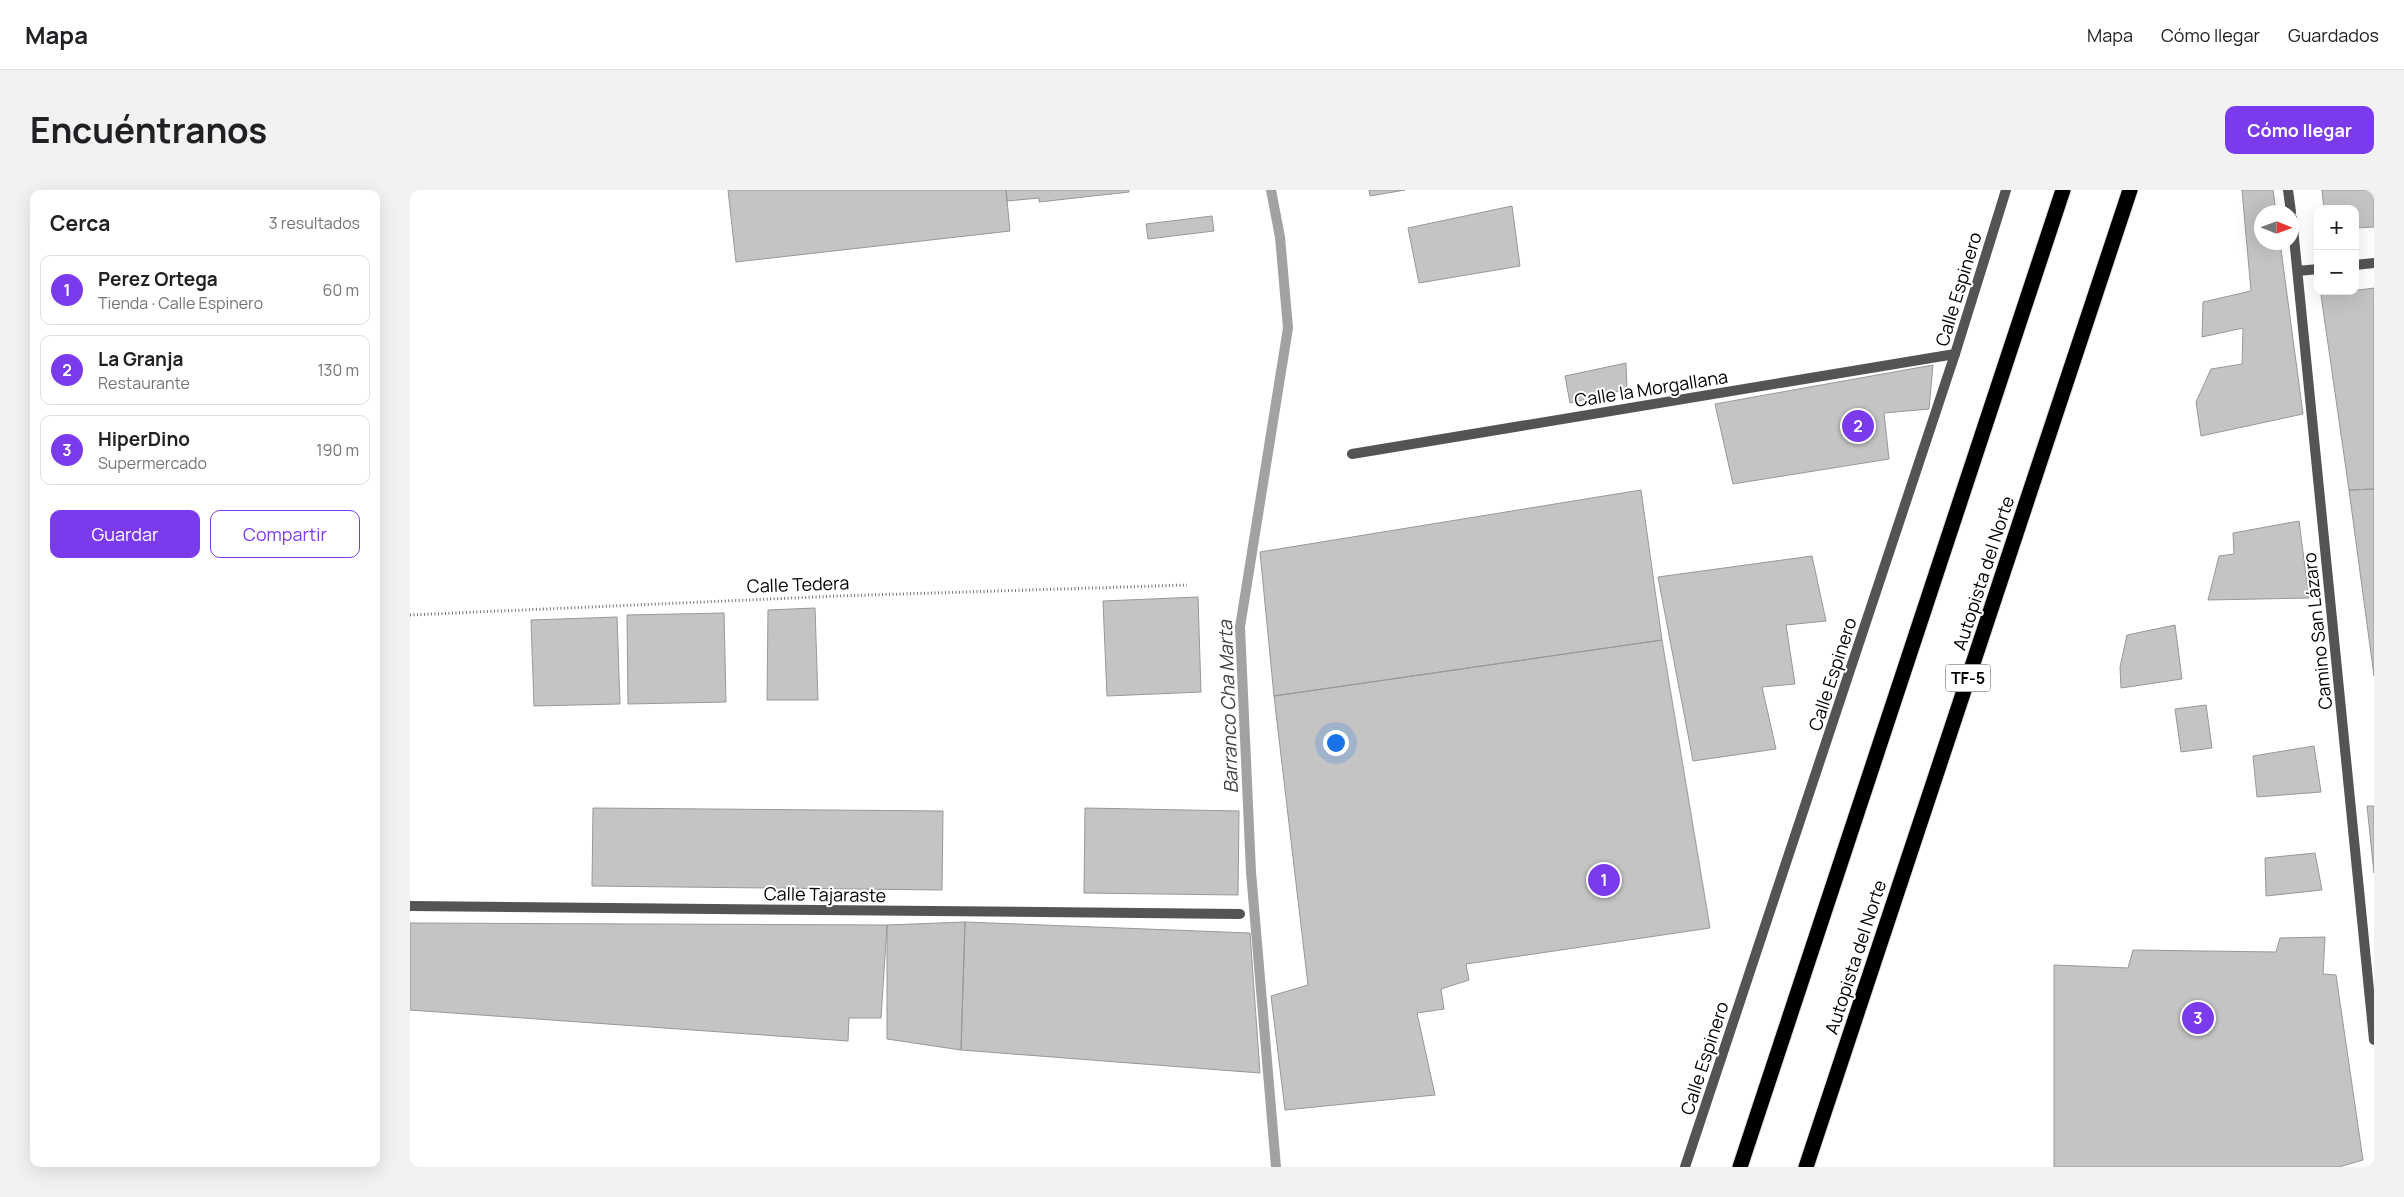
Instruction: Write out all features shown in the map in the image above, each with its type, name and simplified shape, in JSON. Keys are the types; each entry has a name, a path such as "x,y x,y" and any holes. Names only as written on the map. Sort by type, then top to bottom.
{"highway":[{"path":"1740,1167 2063,190"},
{"name":"Autopista del Norte","path":"1806,1167 2130,190"}],"street":[{"name":"Calle Espinero","path":"1685,1167 1955,354 2006,190"},
{"path":"2288,190 2290,205"},
{"name":"Camino San Lázaro","path":"2296,250 2374,1040"},
{"path":"2359,265 2374,263"},
{"path":"2298,271 2314,269"},
{"name":"Calle la Morgallana","path":"1352,454 1955,354"},
{"name":"Calle Tajaraste","path":"410,906 1240,914"}],"path":[{"name":"Calle Tedera","path":"410,615 838,596 1187,585"}],"building":[{"path":"728,190 1006,190 1010,231 736,262"},
{"path":"1006,190 1129,190 1129,192 1039,202 1039,198 1007,201"},
{"path":"1369,190 1405,190 1370,196"},
{"path":"2242,190 2273,190 2275,205 2254,205 2254,250 2281,250 2303,414 2201,436 2196,402 2211,369 2242,364 2243,328 2202,337 2203,302 2251,291"},
{"path":"2322,190 2374,190 2374,227 2359,228 2359,205 2324,205"},
{"path":"1512,206 1520,266 1419,283 1408,228"},
{"path":"1212,216 1214,231 1148,239 1146,224"},
{"path":"2374,288 2374,489 2349,490 2321,295 2359,295 2359,290"},
{"path":"1626,363 1627,389 1570,403 1565,376"},
{"path":"1933,365 1929,409 1884,413 1889,459 1733,484 1715,404"},
{"path":"2374,489 2374,676 2349,490"},
{"path":"1641,490 1662,640 1274,696 1260,552"},
{"path":"2299,521 2309,598 2208,600 2219,556 2234,554 2233,533"},
{"path":"1812,556 1826,621 1786,625 1795,684 1762,687 1776,749 1693,761 1658,577"},
{"path":"1198,597 1201,692 1107,696 1103,601"},
{"path":"815,608 818,700 767,700 768,610"},
{"path":"724,613 726,702 628,704 627,615"},
{"path":"617,617 620,704 534,706 531,620"},
{"path":"2175,625 2182,679 2121,688 2120,667 2127,635"},
{"path":"1662,640 1710,928 1466,964 1469,980 1441,989 1444,1009 1417,1013 1435,1095 1285,1110 1271,996 1308,985 1274,696"},
{"path":"2206,705 2212,748 2181,752 2175,709"},
{"path":"2314,746 2321,792 2257,797 2253,756"},
{"path":"2367,806 2374,806 2374,873"},
{"path":"593,808 943,811 942,890 592,886"},
{"path":"1085,808 1239,811 1238,895 1084,893"},
{"path":"2315,853 2322,890 2266,896 2265,858"},
{"path":"965,922 961,1050 887,1039 887,925"},
{"path":"965,922 1250,933 1260,1073 961,1050"},
{"path":"410,923 887,925 881,1018 849,1018 848,1041 410,1010"},
{"path":"2325,937 2323,974 2336,975 2363,1160 2339,1167 2054,1167 2054,965 2128,968 2133,950 2276,952 2280,938"}],"waterway":[{"name":"Barranco Cha Marta","path":"1271,190 1280,237 1288,328 1240,627 1251,872 1276,1167"}],"place":[{"name":"La Granja","path":"1858,426"},
{"name":"Perez Ortega","path":"1604,880"},
{"name":"HiperDino","path":"2198,1018"}]}
